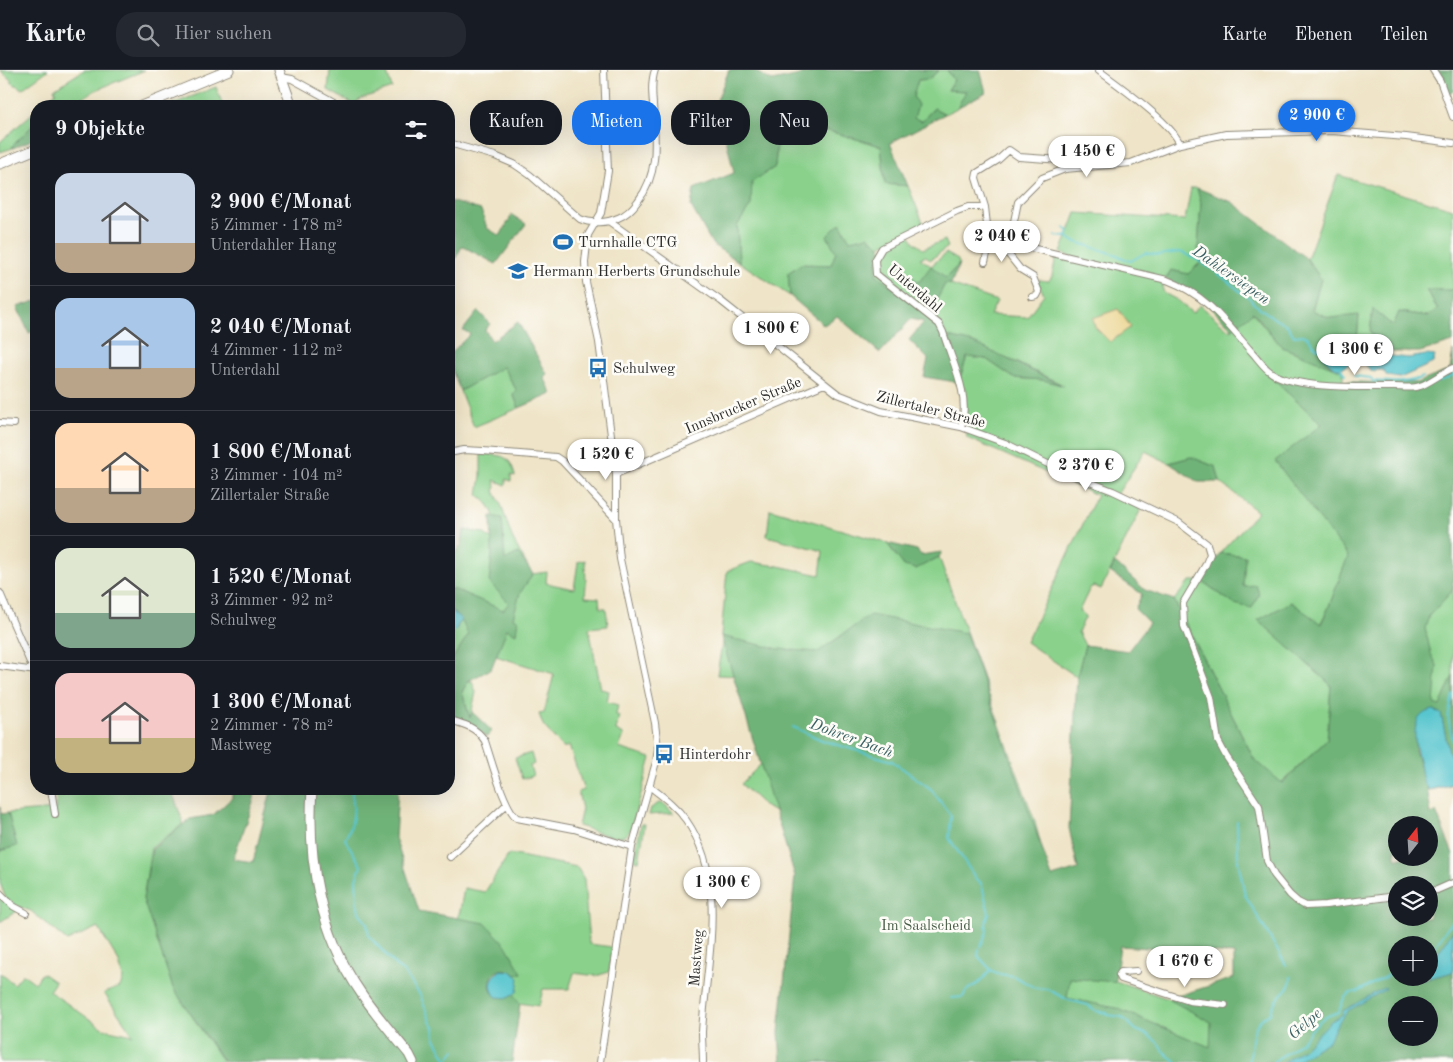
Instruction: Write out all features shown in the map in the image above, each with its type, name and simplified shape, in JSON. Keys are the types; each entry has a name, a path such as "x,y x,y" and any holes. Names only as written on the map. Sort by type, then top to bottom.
{"main road":[{"path":"156,100 229,70"},
{"path":"280,73 290,100"},
{"path":"0,164 30,152"},
{"path":"312,795 312,844 315,875 320,905 329,932 340,958 360,992 413,1062"}],"street":[{"path":"600,1062 632,847 650,786 658,748 655,723 620,558 616,518 616,474 599,342 586,282 585,262 588,235 601,213 608,171 604,70"},
{"path":"455,145 495,156 514,164 530,174 580,218 586,221 610,222 630,211 641,198 649,183 655,154 652,88 656,70"},
{"path":"1098,70 1170,128 1180,144"},
{"path":"1433,70 1440,81 1453,117"},
{"path":"280,73 330,100"},
{"path":"1011,236 1018,202 1042,178 1058,170 1131,163 1180,144 1226,134 1332,131 1453,143"},
{"path":"985,262 990,242 989,229 985,206 975,175 1010,150 1019,157 1061,160 1079,167"},
{"name":"Unterdahl","path":"961,427 965,409 964,396 943,332 938,324 876,274 875,260 882,248 957,211 968,207 985,206"},
{"name":"Zillertaler Straße","path":"610,222 722,301 838,394 881,411 961,427 1005,443 1064,472 1113,491 1162,514 1178,522 1207,544 1210,554 1183,603 1184,626 1211,696 1218,741 1259,806 1267,861 1274,875 1290,895 1306,906 1388,897"},
{"path":"989,229 1011,236 1031,248 1167,280 1184,287 1217,312 1269,371 1287,380 1349,387 1420,386 1453,368"},
{"path":"989,229 1020,269 1035,280 1039,292 1037,296 1032,297"},
{"name":"Innsbrucker Straße","path":"616,474 824,384"},
{"path":"0,423 14,424"},
{"path":"455,452 482,450 556,457 562,460 616,518"},
{"path":"0,593 30,660"},
{"path":"0,666 30,672"},
{"path":"455,722 468,726 481,735 485,741 507,804 512,814 517,818 574,829 632,847"},
{"name":"Mastweg","path":"650,786 673,806 691,828 701,851 710,886 711,929 702,1033 703,1062"},
{"path":"52,795 55,814"},
{"path":"450,857 507,804"},
{"path":"1438,890 1453,883"},
{"path":"0,893 13,906 26,913"},
{"path":"1136,970 1121,972 1119,975 1120,979 1189,1001 1225,1005"}],"green space":[{"path":"0,70 48,70 22,89 11,82"},
{"path":"84,70 145,70 96,90 79,100 47,100 56,92 54,89"},
{"path":"330,70 386,70 392,88 360,100 346,100 328,90"},
{"path":"729,70 753,70 772,81 823,70 939,70 929,79 918,80 913,96 918,105 914,118 922,121 934,108 945,114 890,143 908,186 885,184 881,146 828,131 828,100 760,100 760,145 777,145 775,167 752,182 751,205 737,226 739,262 713,245 691,206 694,189 734,173 727,145 750,145 750,100 717,100"},
{"path":"939,70 947,70 954,80 948,90 967,91 957,108 945,114 934,108 922,121 914,119 913,97 918,80 929,79"},
{"path":"947,70 980,70 986,92 957,108 966,91 948,90 954,80"},
{"path":"1435,70 1453,70 1453,91 1448,96"},
{"path":"216,87 221,100 183,100"},
{"path":"30,115 30,128 12,146 13,148 0,152 0,142"},
{"path":"30,128 30,141 13,148 12,146"},
{"path":"828,131 881,146 885,184 908,186 924,225 878,247 850,241 840,223 836,252 831,265 801,264 788,273 790,296 739,262 737,226 751,204 751,182 775,167 777,145 828,145"},
{"path":"1338,175 1453,209 1453,290 1426,290 1438,310 1428,316 1399,312 1393,327 1373,310 1370,331 1381,352 1357,340 1359,316 1330,318 1312,310 1321,279 1307,259"},
{"path":"1191,188 1197,188 1201,203 1198,247 1200,263 1188,274 1171,270 1162,287 1164,293 1179,301 1192,313 1200,305 1230,331 1252,312 1282,347 1343,371 1343,382 1303,381 1268,375 1322,424 1276,462 1374,490 1328,609 1320,624 1259,620 1331,685 1327,740 1281,783 1254,759 1174,600 1190,581 1202,581 1234,604 1243,587 1245,556 1220,553 1258,512 1220,482 1216,467 1191,457 1169,463 1145,451 1116,496 1141,509 1101,589 1094,586 1090,588 1079,611 1086,616 1078,632 1085,645 1077,677 1026,642 1097,495 967,438 965,388 958,383 967,357 986,359 1014,378 1043,380 1061,384 1013,361 944,336 876,274 878,253 909,234 914,242 923,249 945,240 948,247 930,260 926,256 920,258 931,266 946,253 958,260 959,264 946,278 934,305 945,283 997,301 990,315 1027,317 1044,294 1038,283 1039,280 1049,281 1056,257 1097,266 1061,253 1076,213 1185,220"},
{"path":"1197,188 1232,202 1307,259 1321,279 1312,310 1330,318 1359,315 1357,340 1350,349 1329,347 1323,357 1332,367 1282,347 1253,312 1232,329 1201,298 1166,279 1171,270 1188,274 1200,263 1198,247 1201,203"},
{"path":"455,203 481,210 487,228 500,236 512,215 526,224 496,264 462,246 455,260"},
{"path":"840,223 850,240 868,236 882,248 878,253 876,274 939,324 944,336 974,343 1064,386 1043,380 1014,378 986,359 967,357 959,380 957,376 956,382 924,377 928,359 909,340 924,322 911,319 880,353 837,316 824,325 790,296 788,273 801,264 831,265 836,252 827,236"},
{"path":"959,264 951,284 945,284 934,305 898,276 904,271 919,282 931,266 946,278"},
{"path":"1426,290 1453,290 1453,342 1420,352 1381,352 1370,331 1373,309 1393,326 1399,312 1428,316 1438,309"},
{"path":"30,303 30,333 29,333 17,307"},
{"path":"478,311 490,324 485,330 492,341 518,322 547,374 544,377 552,394 519,408 513,394 517,391 503,367 460,391 455,378 455,349 470,334 463,330"},
{"name":"Im Saalscheid","path":"1453,351 1453,590 1429,616 1425,628 1431,654 1437,665 1434,704 1440,706 1453,676 1453,759 1449,752 1441,714 1434,710 1416,725 1415,750 1427,787 1431,814 1436,812 1438,816 1388,816 1388,866 1438,866 1438,817 1453,854 1453,1062 781,1062 779,1032 795,876 721,636 779,649 818,652 870,615 966,633 1052,877 1078,869 1069,828 1077,677 1085,645 1128,651 1149,623 1135,609 1142,594 1110,572 1115,563 1145,590 1174,600 1254,759 1282,783 1327,740 1331,685 1258,620 1291,602 1321,624 1348,556 1275,461 1322,424 1267,374 1303,381 1417,383 1450,370","holes":["1120,946 1234,954 1234,978 1168,999 1211,1022 1210,1047 1116,1008 1067,998 1070,978 1115,982"]},
{"path":"503,367 517,391 513,394 519,408 474,427 460,391"},
{"path":"481,454 504,457 511,463 515,476 511,475 511,481 506,479 506,485 494,480 496,487 494,491 500,502 513,540 532,574 547,572 546,583 574,589 578,562 585,560 585,597 599,598 600,608 606,608 608,626 589,628 601,689 609,691 607,702 618,705 616,715 619,716 616,731 624,735 619,748 651,758 631,829 621,837 607,835 578,826 582,809 578,792 584,790 569,746 563,748 543,725 539,714 544,713 554,674 486,653 455,666 455,554 462,545 464,530 483,533 494,541 494,515 484,500 478,495 481,476"},
{"path":"1191,457 1216,467 1220,482 1198,482 1169,463"},
{"path":"770,509 887,543 896,556 923,565 939,557 1034,819 1045,859 1050,891 1113,980 1175,1001 1215,1007 1409,926 1438,926 1438,914 1443,912 1453,976 1438,984 1438,936 1388,936 1388,986 1435,986 1417,996 1388,996 1388,1007 1352,1018 1330,1044 863,1062 781,1062 809,996 789,818 767,808 741,784 770,755 771,677 717,675 723,637 721,636 727,571 751,562 820,575 823,551 767,536"},
{"path":"491,516 502,518 505,560 518,553 533,574 520,593 513,618 518,620 516,634 507,629 491,669 468,681 462,692 470,718 472,712 492,731 487,737 468,722 455,717 455,655 468,635 461,619 455,614 455,590 503,610 509,603 489,582 492,554"},
{"path":"887,543 917,550 921,555 942,552 939,557 916,569 904,566"},
{"path":"1220,553 1245,556 1243,586 1256,585 1259,594 1252,608 1234,604 1202,581"},
{"path":"1453,585 1453,784 1429,790 1427,787 1420,622"},
{"path":"468,681 472,681 476,692 470,719 462,692"},
{"path":"531,753 534,764 530,766 533,776 522,779 515,758"},
{"path":"56,795 173,795 182,819 182,825 151,848 143,899 173,988 223,1062 0,1062 0,973 14,984 23,974 35,983 42,973 55,982 49,991 104,1029 133,1035 104,993 120,987 123,978 119,962 98,927 67,941 31,911 17,906 6,899 0,883 0,851 16,845 8,813 57,809"},
{"path":"232,795 254,795 233,859 253,862 270,795 398,795 395,838 419,911 485,923 505,944 522,973 516,975 507,970 499,970 493,975 491,982 491,989 494,995 502,997 514,995 520,1004 512,1062 224,1062 173,988 143,899 152,849 190,819 213,815 232,798"},
{"path":"659,803 664,804 674,813 649,815 651,808"},
{"path":"0,807 1,814 8,813 17,846 0,851"},
{"path":"641,824 645,824 639,861 634,860"},
{"path":"509,854 577,867 584,879 589,944 612,947 609,972 596,976 574,973 569,989 543,989 539,1006 512,1002 509,953 454,926 460,911 464,888 485,892"},
{"path":"0,897 17,911 0,922"}],"sand":[{"path":"1118,309 1131,327 1110,342 1095,327 1093,318"}],"water":[{"path":"1330,347 1350,349 1352,361 1340,368 1334,367 1323,357"},
{"path":"1374,354 1408,358 1426,355 1435,356 1433,363 1400,378 1387,376 1383,370 1375,372 1369,369 1364,362 1366,357"},
{"path":"455,614 461,619 455,631"},
{"path":"1434,710 1441,714 1449,752 1453,759 1453,784 1429,790 1422,776 1416,748 1415,731 1420,717 1425,712"},
{"path":"1453,931 1453,972 1438,976 1438,953"},
{"path":"501,970 511,971 519,978 517,992 508,998 496,997 491,986 492,979"},
{"path":"1385,987 1386,989 1348,1011 1337,1024 1329,1041 1295,1062 1283,1062 1305,1048 1331,1021 1342,1015 1343,1011"}],"waterway":[{"path":"1064,228 1069,231 1067,237"},
{"name":"Dahlersiepen","path":"1055,236 1067,237 1073,241 1131,261 1145,253 1158,255 1180,252 1192,257 1215,271 1275,319 1287,325 1294,336 1303,335 1309,338 1316,347 1328,351"},
{"name":"Dahlersiepen","path":"1340,367 1345,375"},
{"name":"Dahlersiepen","path":"1433,383 1453,375"},
{"name":"Dahlersiepen","path":"1354,376 1371,378 1373,381 1392,382 1405,382 1423,377"},
{"name":"Gelpe","path":"1453,695 1448,717 1453,742"},
{"name":"Dohrer Bach","path":"793,727 824,741 892,761 931,789 951,816 949,838 982,886 989,913 986,923 987,931 981,946"},
{"path":"352,795 353,814 351,827 345,839 361,866 356,879 359,912 367,924 369,936 398,968 404,972 420,995 434,1027 435,1039 448,1062"},
{"path":"1237,821 1238,861 1245,895 1286,965"},
{"name":"Gelpe","path":"1438,942 1453,922"},
{"name":"Dohrer Bach","path":"979,949 978,956 992,971 1014,976 1035,988 1047,989 1068,1000 1088,1005 1096,1011 1122,1017 1136,1030 1148,1035 1157,1042 1168,1056 1177,1062"},
{"path":"951,998 963,997 966,991 979,983 991,970"},
{"name":"Gelpe","path":"1273,1062 1299,1044 1321,1020 1339,1012 1347,995 1357,992 1388,975"},
{"path":"1248,1062 1257,1024 1270,1014 1277,1000 1289,986 1291,977"},
{"path":"447,1060 455,1050"}],"place":[{"name":"Turnhalle CTG","path":"563,242"},
{"name":"Hermann Herberts Grundschule","path":"518,271"},
{"name":"Schulweg","path":"598,368"},
{"name":"Hinterdohr","path":"664,754"}]}
